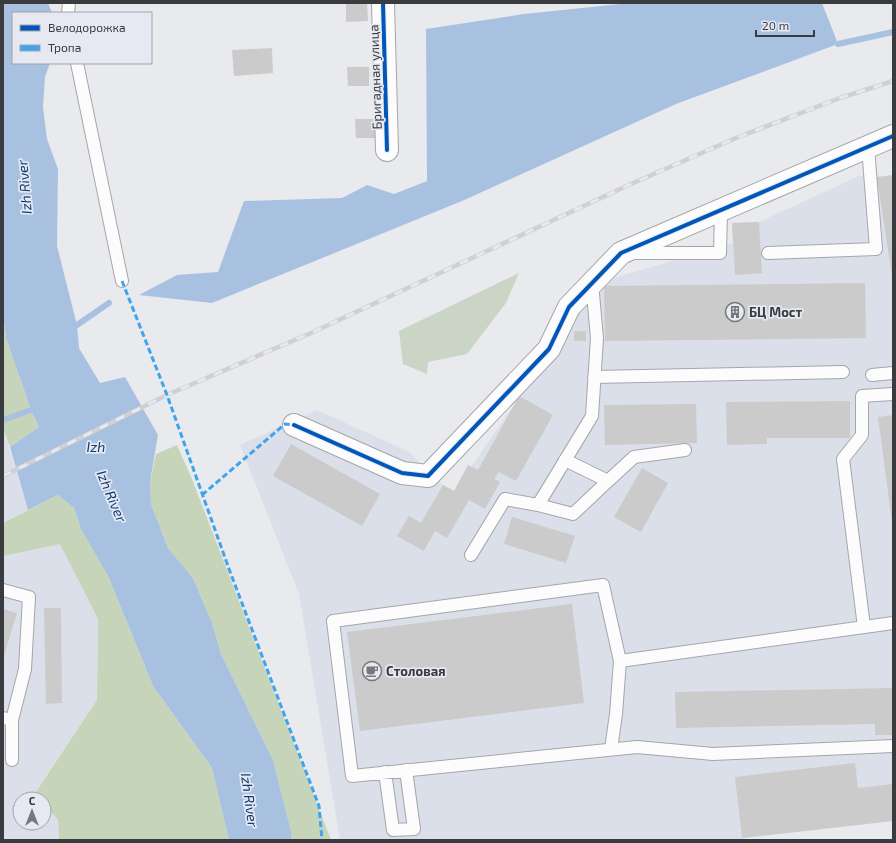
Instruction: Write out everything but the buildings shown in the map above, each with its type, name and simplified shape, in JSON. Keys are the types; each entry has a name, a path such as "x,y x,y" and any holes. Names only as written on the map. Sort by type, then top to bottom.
{"street":[{"name":"Бригадная улица","path":"383,3 387,150"},
{"path":"294,425 402,473 428,476 549,349 569,307 621,253 893,136"}],"lane":[{"path":"77,64 122,281"},
{"path":"768,253 876,249 868,147"},
{"path":"621,253 720,253 720,210"},
{"path":"538,505 592,416 597,338 592,283"},
{"path":"594,378 843,372"},
{"path":"872,375 893,373"},
{"path":"864,627 843,459 862,435 862,396 893,394"},
{"path":"471,555 505,500 538,505 573,514 634,457 686,450"},
{"path":"565,460 608,481"},
{"path":"611,749 616,714 620,661 603,585 333,621 352,776 637,747 714,754 893,746"},
{"path":"3,590 29,597 25,669 8,719 12,760"},
{"path":"620,661 893,623"},
{"path":"385,772 393,830 414,828 406,770"}],"shaded area":[{"path":"893,175 893,821 730,840 340,840 299,594 240,445 317,410 409,452 443,485 454,491 600,282 733,243 732,223 759,222 859,176 877,177"},
{"path":"3,428 28,510 3,523"},
{"path":"60,543 98,619 97,700 36,791 12,791 12,831 52,831 52,813 58,820 59,840 3,840 3,556"}],"green space":[{"path":"519,273 506,303 467,354 428,362 427,374 403,364 399,331"},
{"path":"3,315 6,338 31,410 39,427 10,447 3,428"},
{"path":"177,445 192,479 331,840 291,840 291,831 273,760 221,654 212,623 193,578 168,548 151,504 150,482 156,454"},
{"path":"58,495 74,508 81,529 109,578 153,686 212,768 229,840 59,840 58,820 52,813 52,791 36,791 97,700 98,619 60,544 3,556 3,523"}],"water":[{"name":"Izh","path":"3,3 48,3 52,12 12,12 12,64 50,64 45,77 43,107 47,139 58,169 57,246 77,325 79,348 100,383 125,377 158,435 150,482 151,504 168,548 193,578 212,623 221,654 273,760 291,831 291,840 229,840 212,768 153,686 109,578 81,529 74,508 58,495 28,510 10,447 39,427 31,410 6,338 3,315"},
{"path":"630,3 822,3 838,44 676,104 462,201 212,303 139,295 177,275 218,272 244,201 342,198 367,185 394,194 427,181 426,29 524,14"}],"waterway":[{"path":"838,44 893,32"},
{"path":"77,325 109,303"},
{"path":"3,420 31,410"}],"railway":[{"path":"3,476 167,395 311,333 631,184 736,138 840,98 893,81"}],"marked path":[{"path":"122,281 167,395 229,569 319,806 322,840"},
{"path":"202,495 285,424 294,425"}],"cycle path":[{"path":"383,3 387,150"},
{"path":"294,425 402,473 428,476 549,349 569,307 621,253 893,136"}],"place":[{"name":"БЦ Мост","path":"735,312"},
{"name":"Столовая","path":"372,671"}],"water label":[{"name":"Izh River","path":"24,187"},
{"name":"Izh River","path":"112,496"},
{"name":"Izh River","path":"250,800"}]}
